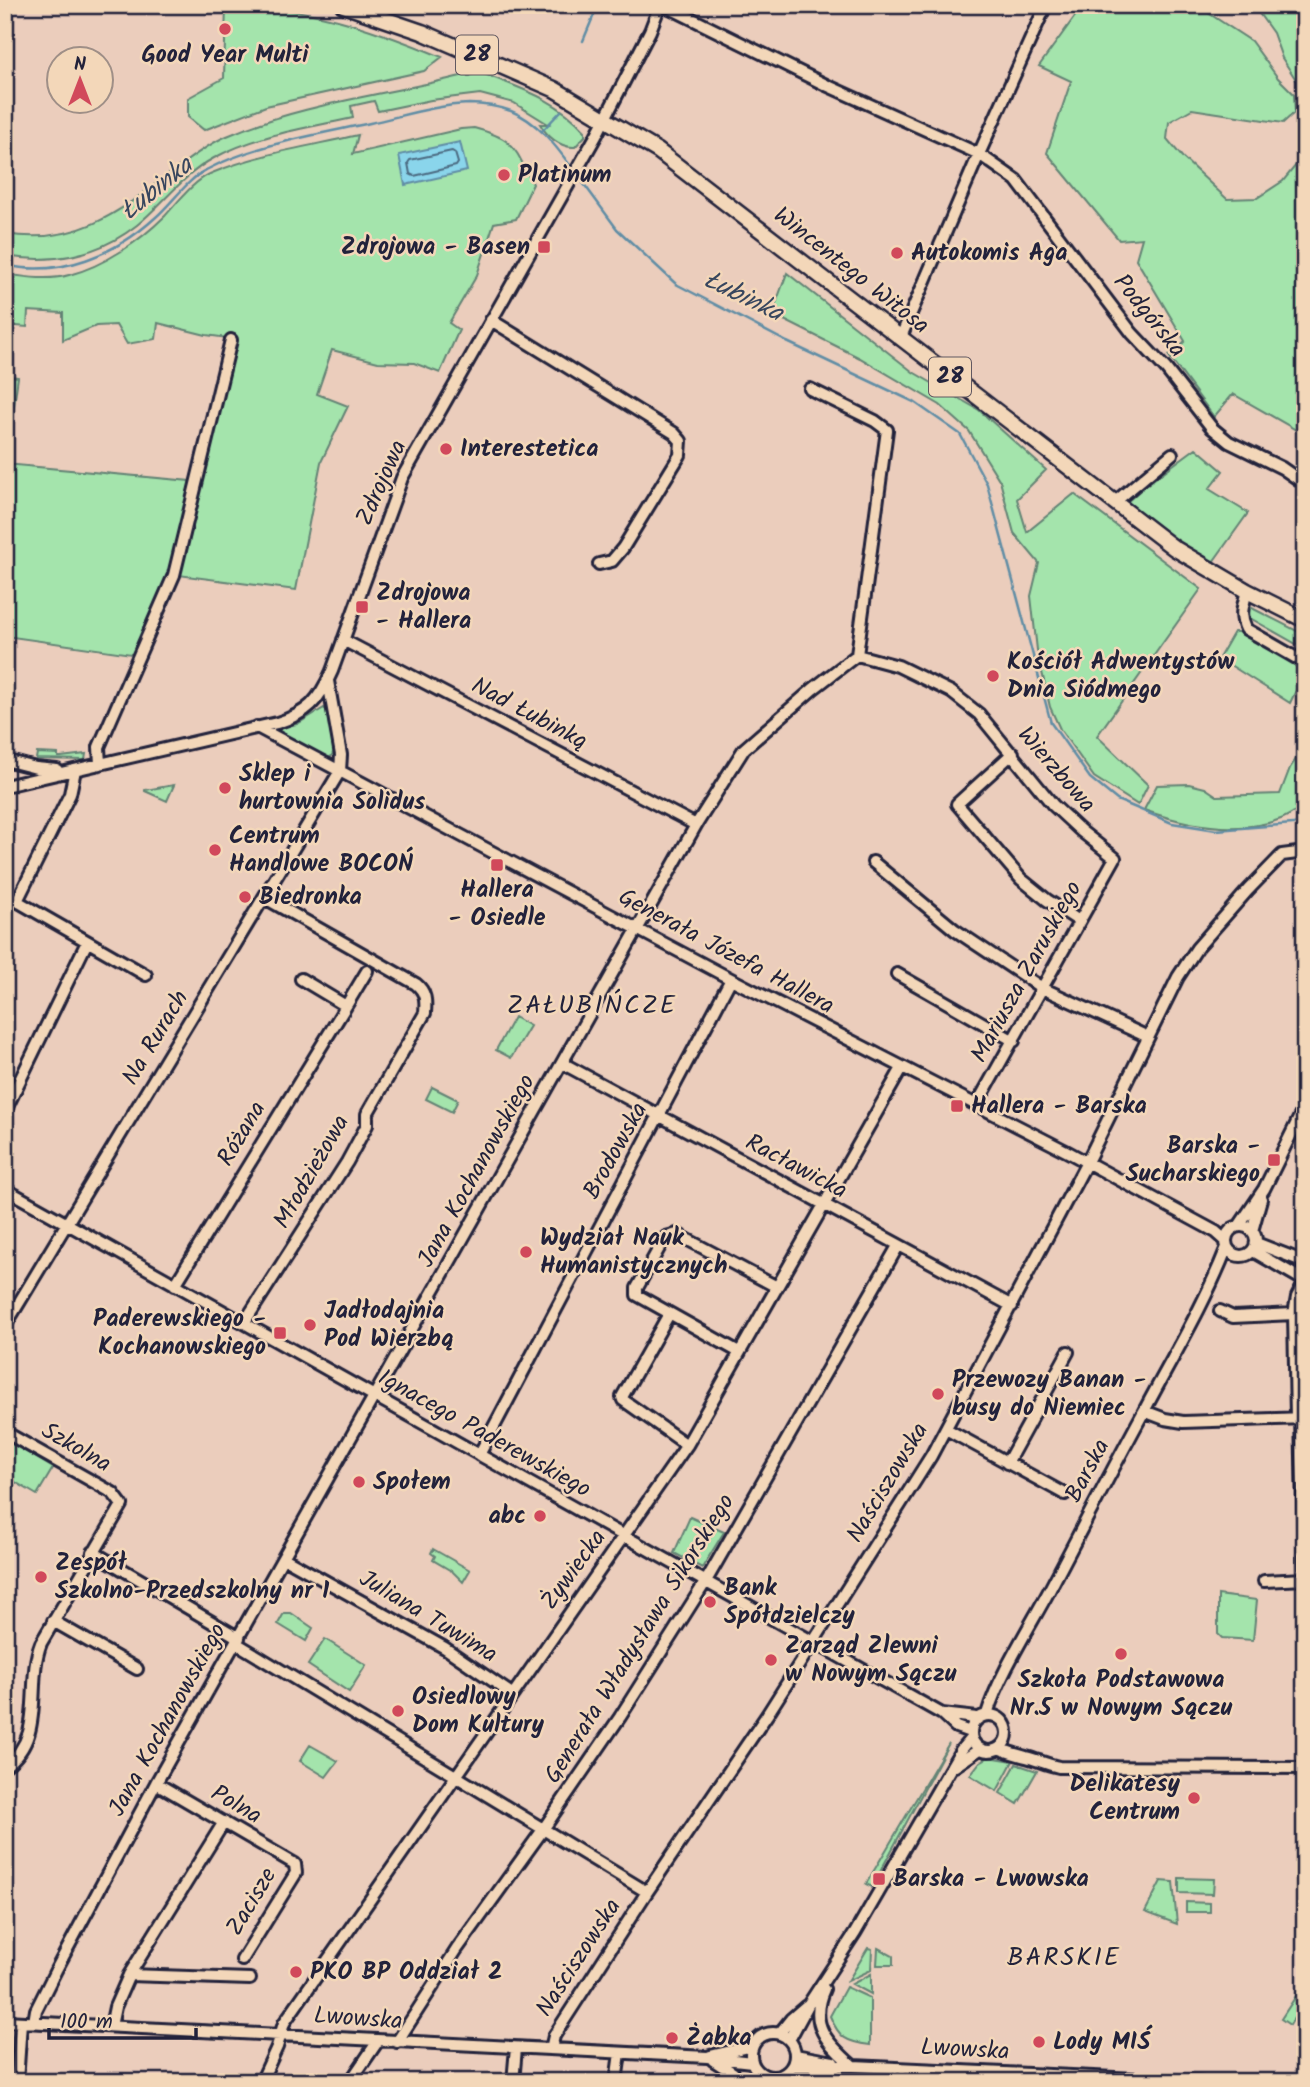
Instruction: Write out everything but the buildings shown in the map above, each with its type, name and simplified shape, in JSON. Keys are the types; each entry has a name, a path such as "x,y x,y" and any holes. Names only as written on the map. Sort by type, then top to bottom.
{"main road":[{"name":"Wincentego Witosa","path":"343,5 392,20 554,89 658,151 1174,548 1247,591 1305,620"}],"street":[{"name":"Zdrojowa","path":"5,786 277,723 303,712 317,700 328,680 402,478 562,197 662,5"},
{"name":"Podgórska","path":"662,5 826,85 979,154 1016,180 1132,333 1166,369 1212,428 1229,442 1282,468 1305,484"},
{"path":"900,339 1046,5"},
{"path":"491,320 674,433 681,441 680,456 623,548 612,561 599,564"},
{"path":"100,764 99,747 174,575 231,340"},
{"path":"810,389 875,421 887,430 857,655"},
{"path":"1115,502 1172,454"},
{"path":"1247,591 1241,611 1241,620 1246,629 1305,663"},
{"name":"Nad Łubinką","path":"343,640 696,825"},
{"name":"Wierzbowa","path":"857,655 898,666 951,692 979,713 1053,804 1115,858"},
{"name":"Jana Kochanowskiego","path":"34,2022 36,2010 56,1970 156,1783 696,825 744,749 857,655"},
{"path":"328,680 341,755 340,771"},
{"name":"Generała Józefa Hallera","path":"257,727 731,979 1087,1162 1216,1233 1231,1236"},
{"path":"1013,753 957,804 1021,879 1046,900 1079,921"},
{"path":"5,760 36,768 75,769 70,794 17,901 5,905"},
{"name":"Na Rurach","path":"5,1325 340,771"},
{"name":"Naściszowska","path":"551,2049 554,2036 813,1643 931,1456 1087,1162 1178,977 1198,948 1282,855 1305,852"},
{"name":"Mariusza Zaruskiego","path":"976,1106 1115,858"},
{"path":"873,863 955,930 1042,988 1148,1037"},
{"name":"Młodzieżowa","path":"244,1324 347,1162 367,1125 367,1114 425,1013 426,1000 421,988 415,984 265,898"},
{"path":"17,901 146,975"},
{"path":"5,1111 87,942"},
{"name":"Różana","path":"175,1285 367,971"},
{"path":"897,974 1014,1041"},
{"path":"301,979 346,1006"},
{"name":"Brodowska","path":"479,1455 731,979"},
{"name":"Racławicka","path":"562,1063 1012,1306"},
{"name":"Żywiecka","path":"261,2082 277,2047 284,2023 687,1445 902,1068"},
{"name":"Barska","path":"982,1716 1144,1410 1186,1338 1216,1277 1231,1236 1264,1189 1305,1106"},
{"name":"Ignacego Paderewskiego","path":"5,1189 943,1714 956,1727 971,1735"},
{"name":"Barska","path":"1252,1230 1264,1189"},
{"path":"1254,1247 1245,1256 1238,1256 1231,1236 1252,1230 1254,1247 1305,1282 1297,1297 1294,1314 1301,1418 1305,1568"},
{"path":"739,1352 639,1298 636,1292 663,1241 677,1234 777,1287"},
{"name":"Generała Władysława Sikorskiego","path":"397,2042 457,1949 620,1717 706,1581 898,1246"},
{"path":"1254,1247 1305,1262"},
{"name":"Barska","path":"1216,1277 1238,1256"},
{"path":"1220,1311 1233,1317 1294,1314"},
{"path":"669,1314 622,1397 687,1445"},
{"path":"1007,1463 1068,1352"},
{"path":"1144,1410 1165,1419 1183,1422 1301,1418"},
{"path":"946,1429 1065,1494"},
{"name":"Szkolna","path":"5,1432 113,1493 122,1505 41,1643 36,1657 30,1731 26,1743 7,1761"},
{"path":"93,1552 542,1831 647,1892"},
{"name":"Juliana Tuwima","path":"284,1558 445,1648 512,1694"},
{"path":"1264,1581 1305,1579"},
{"path":"53,1621 137,1669"},
{"name":"Barska","path":"1000,1685 1000,1718"},
{"name":"Ignacego Paderewskiego","path":"943,1714 982,1716"},
{"path":"784,2037 767,2033 752,2046 751,2062 764,2078 784,2074 794,2060 784,2037 791,2019 808,2005 832,1971 982,1716 1000,1718 1007,1726 1003,1744"},
{"path":"971,1735 980,1749 988,1751 1003,1744"},
{"path":"1003,1744 1013,1755 1027,1757 1042,1764 1070,1767 1305,1768"},
{"path":"953,1768 980,1749"},
{"name":"Polna","path":"156,1783 295,1864"},
{"path":"111,2026 115,2007 129,1975 224,1822"},
{"name":"Zacisze","path":"242,1960 296,1873 295,1864"},
{"path":"794,2082 853,2066 824,2036 818,2018 818,2007 832,1971"},
{"path":"129,1975 250,1979"},
{"name":"Lwowska","path":"5,2021 707,2057 751,2062"},
{"path":"17,2082 21,2022"},
{"path":"350,2082 378,2041"},
{"name":"Lwowska","path":"707,2057 752,2046"},
{"path":"513,2082 516,2048"},
{"path":"616,2082 621,2053"},
{"path":"707,2057 733,2073 738,2082"},
{"name":"Lwowska","path":"794,2060 853,2066 1201,2082"}],"green space":[{"path":"226,5 283,9 337,20 389,36 442,57 424,71 266,106 204,130 188,117 188,98 224,78"},
{"path":"1089,5 1149,5 1163,9 1196,5 1251,41 1278,78 1294,94 1295,112 1283,123 1192,109 1169,122 1167,139 1183,158 1227,199 1257,198 1283,181 1305,154 1305,435 1233,394 1214,417 1169,356 1185,341 1136,259 1142,238 1119,240 1047,153 1071,81 1039,66 1076,15"},
{"path":"1253,5 1305,5 1305,129 1302,89 1282,58 1273,33"},
{"path":"477,71 548,102 573,119 585,131 585,136 575,147 564,146 550,137 540,124 548,124 514,103 480,94 431,100 378,111 374,101 351,106 353,118 264,138 214,158 193,172 137,225 122,236 91,251 58,258 5,256 5,234 54,235 96,222 116,212 206,147 255,125 313,108 470,76"},
{"path":"474,128 506,141 517,153 533,184 516,219 494,223 477,275 449,323 459,330 440,373 414,363 378,362 332,350 317,394 348,406 321,462 296,590 178,575 228,338 158,323 156,339 127,344 116,325 96,326 63,340 63,313 28,311 27,327 5,325 5,274 53,278 95,265 144,234 205,176 247,161 358,135 353,154"},
{"path":"787,273 913,372 979,410 1046,470 1017,499 1027,532 1074,494 1201,589 1097,736 1148,785 1138,805 1094,777 1060,729 1050,707 1037,650 1031,596 1039,563 1014,533 1000,481 969,431 940,405 860,358 772,314"},
{"path":"5,375 18,377 13,413 5,412"},
{"path":"1196,448 1223,471 1209,489 1248,513 1213,562 1174,540 1127,502"},
{"path":"5,464 190,481 169,575 138,655 5,636"},
{"path":"1248,606 1305,635 1305,649 1250,618 1244,612"},
{"path":"1234,632 1241,632 1300,667 1303,676 1290,703 1219,658"},
{"path":"324,708 334,751 331,757 326,758 279,731 281,727 297,724"},
{"path":"1305,746 1305,805 1281,819 1247,826 1212,826 1177,820 1144,810 1157,785 1189,784 1205,788 1217,796 1280,794 1290,768"},
{"path":"37,753 58,754 58,757 86,754 85,760 36,759"},
{"path":"174,785 167,801 145,791 145,790"},
{"path":"514,1017 530,1026 511,1058 496,1050"},
{"path":"432,1087 458,1100 452,1112 426,1099"},
{"path":"5,1439 53,1468 37,1495 5,1476"},
{"path":"690,1517 724,1532 702,1568 674,1553"},
{"path":"433,1549 470,1570 463,1582 453,1572 433,1560"},
{"path":"1218,1595 1257,1600 1253,1640 1222,1638 1218,1634"},
{"path":"284,1613 291,1613 313,1628 306,1641 278,1624"},
{"path":"325,1639 366,1665 349,1692 308,1665"},
{"path":"949,1743 872,1887 866,1884"},
{"path":"310,1745 338,1761 326,1777 300,1761"},
{"path":"989,1757 1013,1761 997,1791 970,1775 980,1762"},
{"path":"1016,1764 1037,1771 1018,1804 1000,1793"},
{"path":"1179,1878 1214,1879 1213,1894 1179,1893"},
{"path":"1161,1881 1173,1882 1177,1924 1145,1912"},
{"path":"1186,1902 1210,1903 1210,1912 1186,1912"},
{"path":"868,1948 872,1949 871,1970 848,1981"},
{"path":"878,1948 893,1956 893,1965 877,1965"},
{"path":"871,1974 871,1994 852,1984"},
{"path":"846,1987 870,1998 870,2045 844,2038 830,2016"},
{"path":"1302,1987 1305,1989 1305,1999 1290,2025 1281,2019"},
{"path":"823,2076 952,2078 951,2082 821,2079"}],"water":[{"path":"460,142 467,171 405,185 399,155"}],"waterway":[{"path":"583,41 598,5"},
{"name":"Łubinka","path":"5,265 46,268 86,260 105,252 123,242 162,212 200,174 245,153 307,136 444,106 485,105 520,115 545,135 572,168"},
{"path":"542,131 561,111"},
{"name":"Łubinka","path":"578,176 617,229 676,284 787,342 914,402 960,434 987,484 1051,723 1090,778 1117,800 1172,823 1216,830 1305,823"},
{"path":"1296,823 1305,813"}],"place":[{"name":"Good Year Multi","path":"225,29"},
{"name":"Platinum","path":"504,175"},
{"name":"Zdrojowa - Basen","path":"544,247"},
{"name":"Autokomis Aga","path":"897,253"},
{"name":"Interestetica","path":"446,449"},
{"name":"Zdrojowa - Hallera","path":"362,607"},
{"name":"Kościół Adwentystów Dnia Siódmego","path":"993,676"},
{"name":"Sklep i hurtownia Solidus","path":"225,788"},
{"name":"Centrum Handlowe BOCOŃ","path":"215,850"},
{"name":"Hallera - Osiedle","path":"497,865"},
{"name":"Biedronka","path":"245,897"},
{"name":"Hallera - Barska","path":"957,1106"},
{"name":"Barska - Sucharskiego","path":"1274,1160"},
{"name":"Wydział Nauk Humanistycznych","path":"526,1252"},
{"name":"Jadłodajnia Pod Wierzbą","path":"310,1325"},
{"name":"Paderewskiego - Kochanowskiego","path":"280,1333"},
{"name":"Przewozy Banan - busy do Niemiec","path":"938,1394"},
{"name":"Społem","path":"359,1482"},
{"name":"abc","path":"540,1516"},
{"name":"Zespół Szkolno-Przedszkolny nr 1","path":"41,1577"},
{"name":"Bank Spółdzielczy","path":"710,1602"},
{"name":"Szkoła Podstawowa Nr.5 w Nowym Sączu","path":"1121,1654"},
{"name":"Zarząd Zlewni w Nowym Sączu","path":"771,1660"},
{"name":"Osiedlowy Dom Kultury","path":"398,1711"},
{"name":"Delikatesy Centrum","path":"1194,1798"},
{"name":"Barska - Lwowska","path":"879,1879"},
{"name":"PKO BP Oddział 2","path":"296,1972"},
{"name":"Żabka","path":"672,2038"},
{"name":"Lody MIŚ","path":"1039,2042"}],"district":[{"name":"ZAŁUBIŃCZE","path":"592,1006"},
{"name":"BARSKIE","path":"1064,1958"}]}
